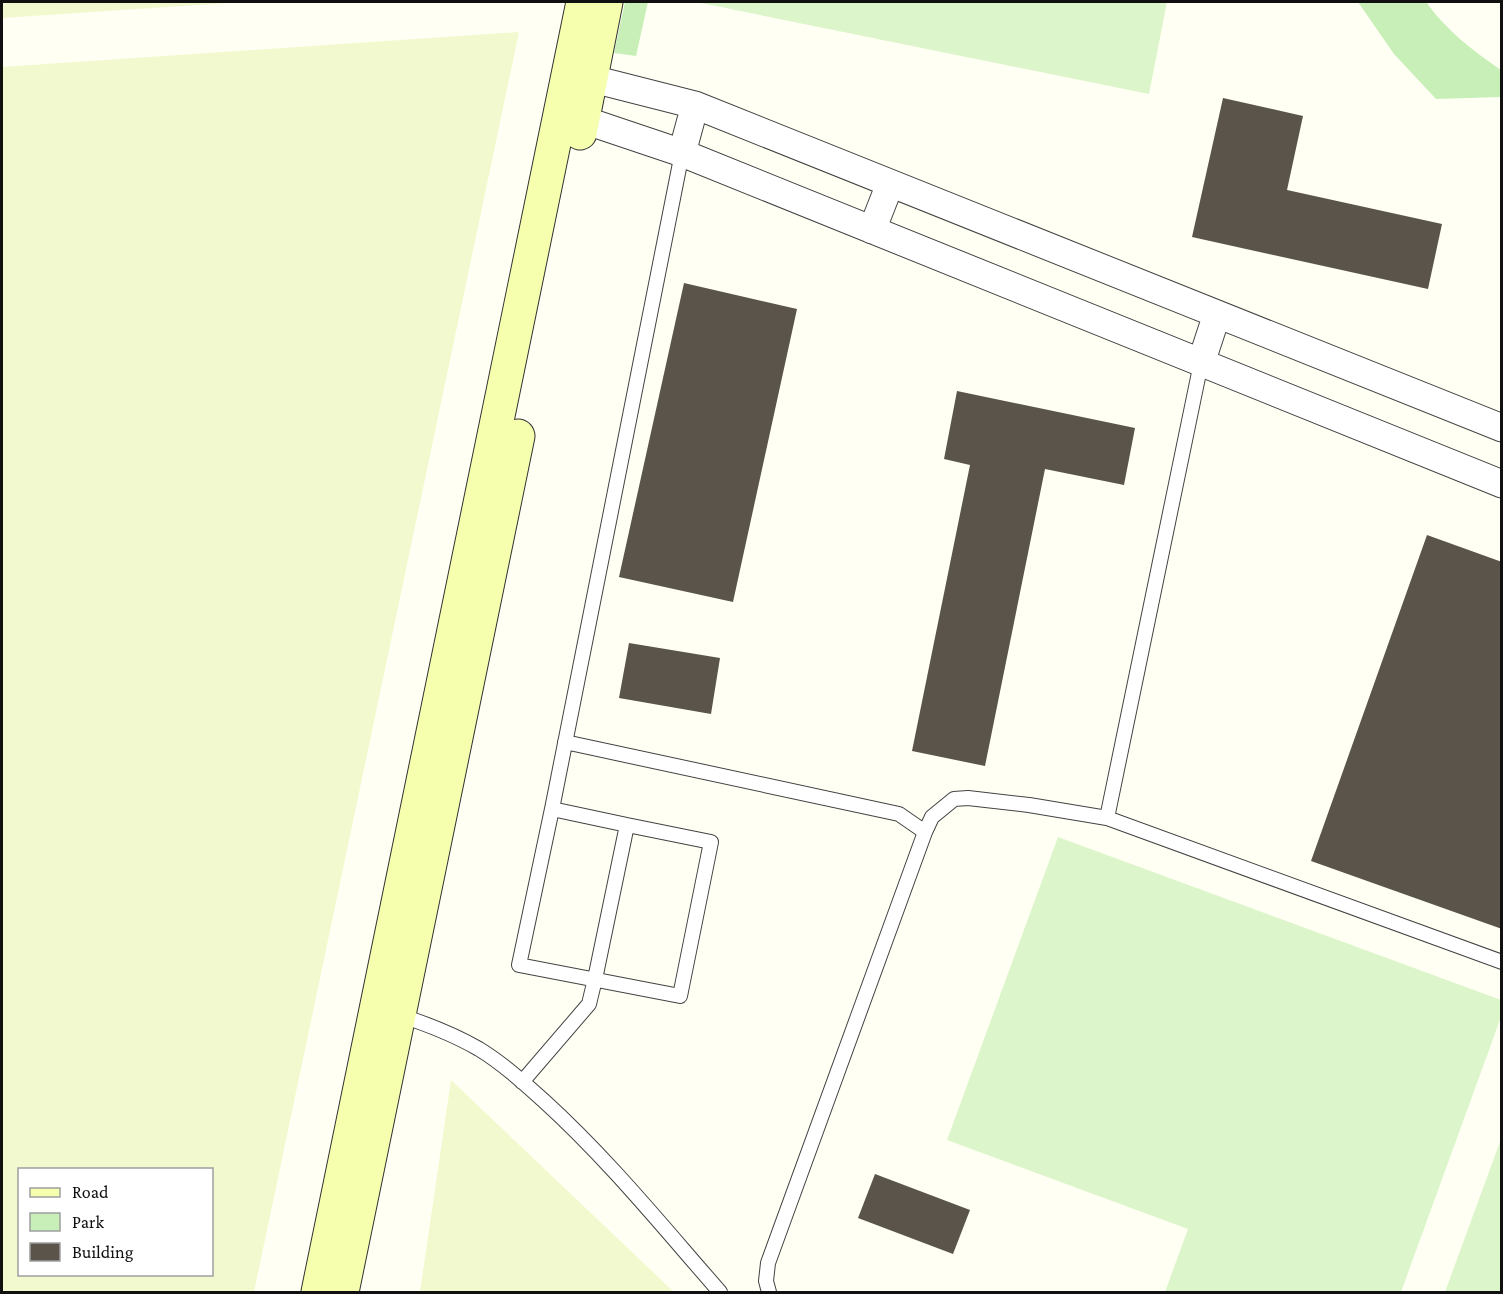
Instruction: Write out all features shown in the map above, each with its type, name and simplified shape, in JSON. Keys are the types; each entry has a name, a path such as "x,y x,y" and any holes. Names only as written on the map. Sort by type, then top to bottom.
{"main road":[{"path":"580,75 583,2"},
{"path":"342,1293 399,1015 580,75 606,2"},
{"path":"318,1293 572,116"}],"street":[{"path":"580,75 695,105 1502,428"},
{"path":"682,153 695,105"},
{"path":"572,116 682,153 1502,484"},
{"path":"872,230 890,184"},
{"path":"1201,363 1218,315"}],"lane":[{"path":"552,809 711,842 680,996 519,964 552,809 682,153"},
{"path":"1107,818 1201,363"},
{"path":"565,742 900,814 925,832"},
{"path":"769,1293 766,1281 768,1263 925,832 932,817 954,799 968,798 1029,805 1107,818 1502,962"},
{"path":"522,1082 589,1004 627,825"},
{"path":"399,1015 436,1027 480,1050 522,1082 571,1125 618,1175 720,1293"}],"green space":[{"path":"2,2 244,2 2,18"},
{"path":"625,2 648,2 636,56 614,53"},
{"path":"701,2 1167,2 1149,94"},
{"path":"1358,2 1426,2 1460,39 1501,70 1501,97 1436,99 1394,54"},
{"path":"519,32 254,1292 2,1292 2,67"},
{"path":"1058,837 1501,1000 1501,1017 1401,1292 1165,1292 1188,1229 947,1140"},
{"path":"451,1080 674,1292 420,1292"},
{"path":"1501,1139 1501,1292 1445,1292"}],"building":[{"path":"1223,98 1303,116 1287,190 1442,224 1428,289 1192,237"},
{"path":"684,283 797,309 733,602 619,577"},
{"path":"957,391 1135,428 1124,485 1045,469 985,766 912,751 970,465 944,459"},
{"path":"1427,535 1502,562 1502,929 1311,861"},
{"path":"629,643 720,658 711,714 619,698"},
{"path":"875,1174 970,1210 953,1254 858,1218"}]}
